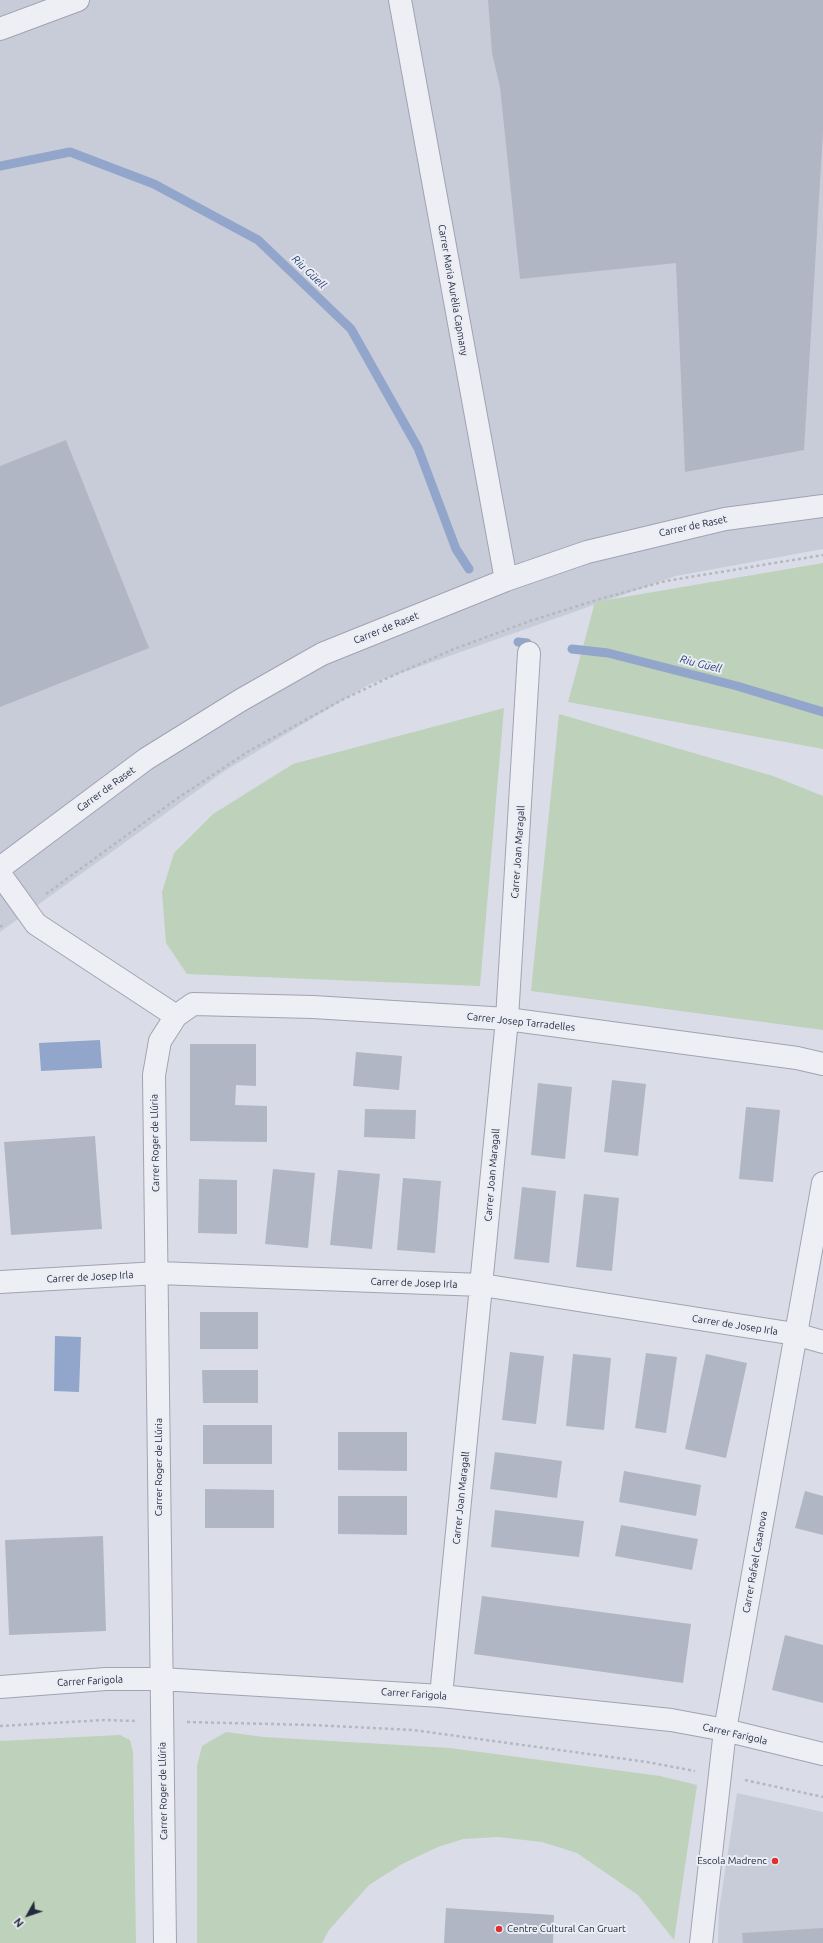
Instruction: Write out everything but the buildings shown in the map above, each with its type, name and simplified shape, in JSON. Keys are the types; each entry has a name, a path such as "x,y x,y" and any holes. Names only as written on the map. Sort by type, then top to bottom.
{"street":[{"path":"0,29 78,0"},
{"name":"Carrer Maria Aurèlia Capmany","path":"400,0 506,580"},
{"name":"Carrer de Raset","path":"0,868 146,760 240,700 322,654 506,580 587,552 725,519 823,506"},
{"name":"Carrer Joan Maragall","path":"441,1696 507,1019 529,653"},
{"path":"0,874 36,924 184,1010"},
{"name":"Carrer Josep Tarradelles","path":"184,1010 313,1007 507,1019 797,1058 823,1064"},
{"name":"Carrer Roger de Llúria","path":"165,1943 161,1679 158,1273 154,1075 160,1041 184,1010"},
{"name":"Carrer Rafael Casanova","path":"701,1943 725,1730 823,1184"},
{"name":"Carrer de Josep Irla","path":"0,1282 158,1273 482,1285 795,1334 823,1342"},
{"name":"Carrer Farigola","path":"0,1686 106,1679 161,1679 441,1696 671,1720 725,1730 823,1754"}],"path":[{"path":"0,927 175,800 249,751 340,701 392,676 461,646 530,621 600,599 666,581 823,555"},
{"path":"0,1726 104,1720 142,1721"},
{"path":"181,1722 312,1725 413,1730 647,1762 780,1787 823,1797"}],"shaded area":[{"path":"0,0 823,0 823,549 676,576 370,684 226,770 0,932"},
{"name":"Escola Madrenc","path":"737,1793 823,1812 823,1943 718,1943 719,1910"}],"green space":[{"path":"823,563 823,749 568,702 595,602"},
{"path":"504,708 480,986 187,974 166,943 162,892 174,853 213,814 293,764"},
{"path":"559,714 773,776 823,796 823,1030 531,991"},
{"path":"226,1732 264,1737 450,1748 660,1776 697,1785 674,1940 638,1895 577,1853 542,1842 498,1837 463,1839 438,1847 402,1864 369,1885 329,1930 322,1943 197,1943 197,1766 202,1746"},
{"path":"120,1735 130,1740 133,1752 136,1943 0,1943 0,1741"}],"water":[{"path":"100,1040 102,1068 41,1071 39,1043"},
{"path":"55,1336 81,1337 79,1392 54,1391"}],"waterway":[{"name":"Riu Güell","path":"0,166 70,152 154,184 258,240 351,329 418,448 456,549 469,569"},
{"name":"Riu Güell","path":"518,642 527,643"},
{"name":"Riu Güell","path":"572,649 608,653 737,686 823,712"}],"place":[{"name":"Escola Madrenc","path":"775,1861"},
{"name":"Centre Cultural Can Gruart","path":"499,1929"}]}
